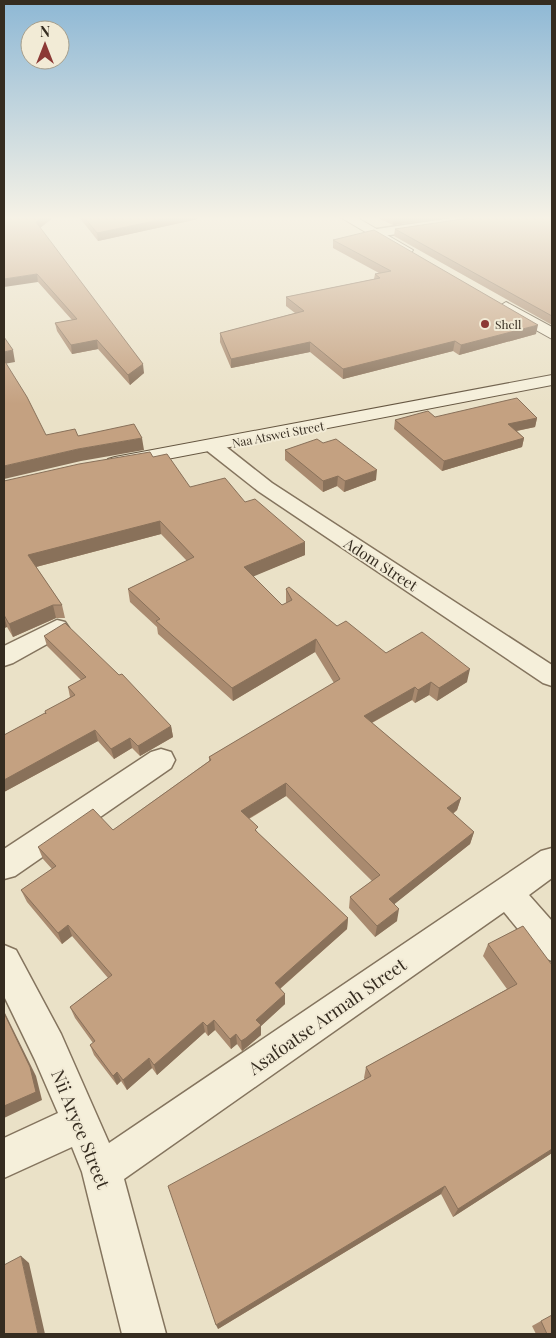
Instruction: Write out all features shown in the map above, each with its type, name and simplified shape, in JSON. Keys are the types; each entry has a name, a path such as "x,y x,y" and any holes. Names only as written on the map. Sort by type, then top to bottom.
{"street":[{"path":"491,299 552,334"},
{"name":"Naa Atswei Street","path":"100,466 552,380"},
{"name":"Adom Street","path":"213,446 265,487 552,676"},
{"path":"4,657 57,628"},
{"path":"4,866 161,760"},
{"name":"Asafoatse Armah Street","path":"102,1172 552,861"},
{"path":"507,892 552,945"},
{"name":"Nii Aryee Street","path":"4,962 48,1047 102,1172 144,1334"},
{"path":"4,1158 80,1123"}],"building":[{"path":"42,279 79,279 143,364 128,375 97,340 71,345 55,323 77,319"},
{"path":"373,279 459,279 538,325 461,345 455,341 343,369 310,342 231,359 220,333 304,311 286,297"},
{"path":"486,279 552,279 552,316"},
{"path":"4,337 13,350 4,352"},
{"path":"4,360 27,397 46,435 75,429 78,436 134,424 142,438 78,449 4,466"},
{"path":"517,398 537,418 508,424 524,438 444,461 395,420 428,411 435,417"},
{"path":"317,439 323,443 336,439 377,470 345,481 338,476 323,481 285,450"},
{"path":"150,452 153,457 167,454 190,487 225,478 245,502 255,499 305,542 244,567 282,605 292,600 286,589 289,587 337,626 346,621 386,653 422,632 470,669 439,688 431,682 418,690 415,687 364,716 461,798 447,808 474,832 389,899 399,909 377,926 350,897 380,875 286,783 241,811 258,827 255,830 348,918 275,983 285,994 256,1020 261,1025 246,1038 241,1041 236,1034 230,1039 214,1020 207,1026 203,1022 154,1065 149,1058 123,1080 117,1072 113,1076 90,1045 95,1041 70,1007 112,975 68,925 58,933 21,890 56,866 38,847 93,809 113,830 211,760 209,757 340,679 316,639 232,688 156,621 160,619 128,589 194,557 160,521 28,555 62,605 53,605 9,624 4,615 4,481 79,464"},
{"path":"65,623 119,675 122,674 171,726 138,746 130,738 111,749 95,730 4,780 4,735 46,714 45,711 75,695 68,687 86,677 44,636"},
{"path":"523,926 552,965 552,1149 458,1209 445,1186 216,1325 168,1186 371,1076 366,1067 517,984 488,944"},
{"path":"4,1013 30,1067 36,1092 4,1106"},
{"path":"21,1256 38,1334 4,1334 4,1265"},
{"path":"552,1315 552,1334 547,1334 541,1321"}],"place":[{"name":"Shell","path":"485,324"}]}
